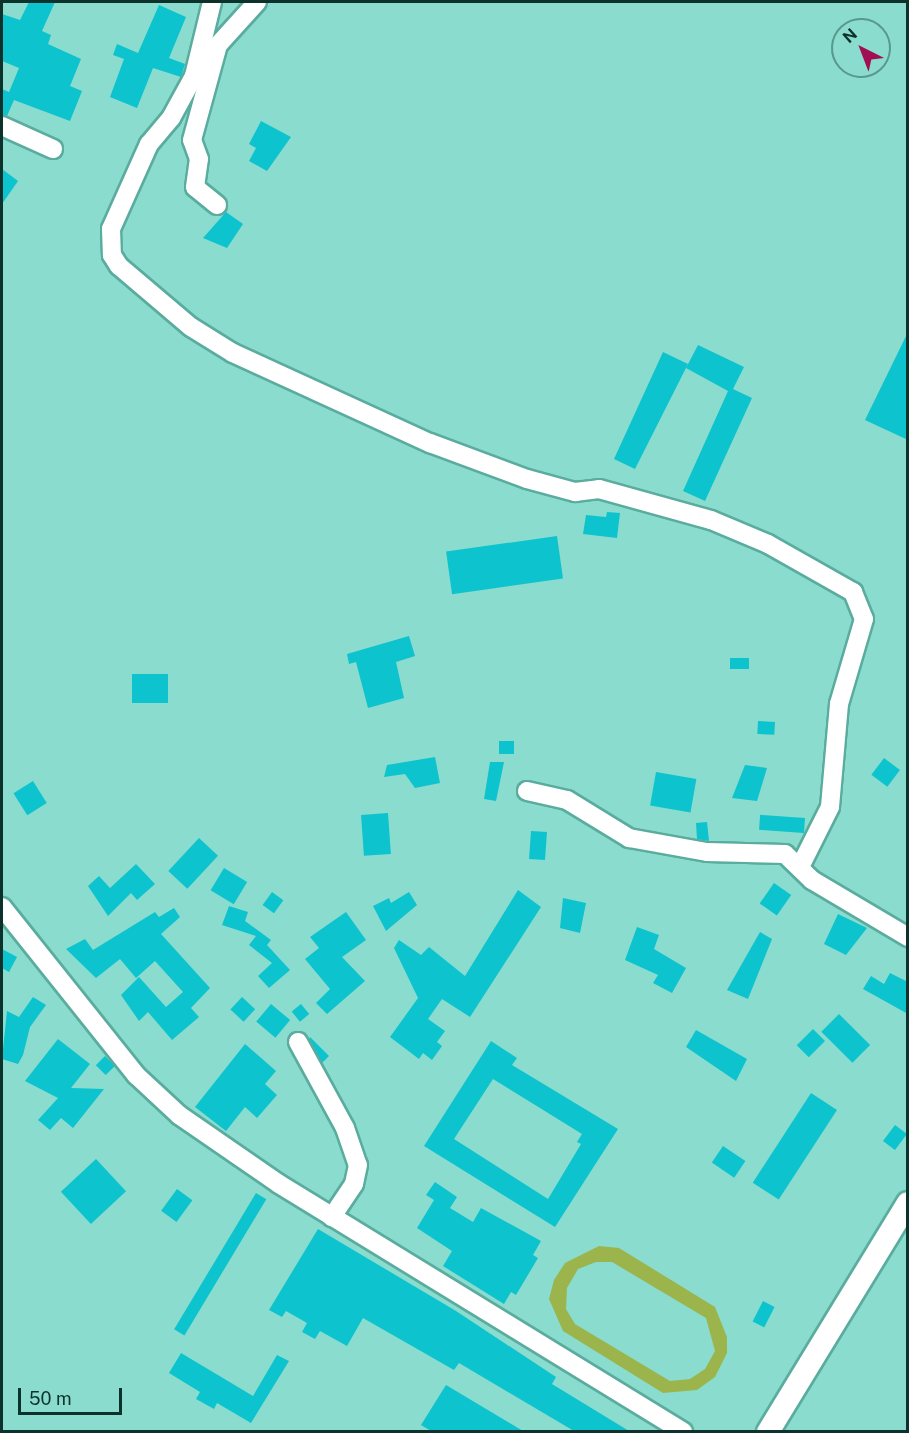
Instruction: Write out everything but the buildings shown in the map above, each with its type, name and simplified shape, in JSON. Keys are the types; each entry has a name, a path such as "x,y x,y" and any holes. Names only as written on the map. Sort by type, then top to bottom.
{"main road":[{"path":"768,1431 906,1208"}],"street":[{"path":"212,2 194,76 171,118 149,144 111,229 112,255 119,266 191,327 233,353 430,443 575,492 599,489 711,520 768,544 853,592 864,619 839,704 830,807 801,865"},
{"path":"217,205 195,187 199,159 192,140 218,45 257,2"},
{"path":"2,126 53,149"},
{"path":"527,791 567,800 629,838 707,852 785,854 801,865 812,880 908,937"},
{"path":"2,907 136,1075 213,1141 683,1431"},
{"path":"298,1042 345,1128 358,1165 354,1184 332,1216"}],"green space":[{"path":"599,1246 619,1248 715,1307 727,1337 727,1353 715,1377 697,1390 663,1393 563,1331 549,1299 554,1280 565,1263","holes":["596,1262 612,1262 706,1318 715,1351 705,1369 690,1379 670,1381 575,1324 566,1309 567,1288 578,1269"]}]}
